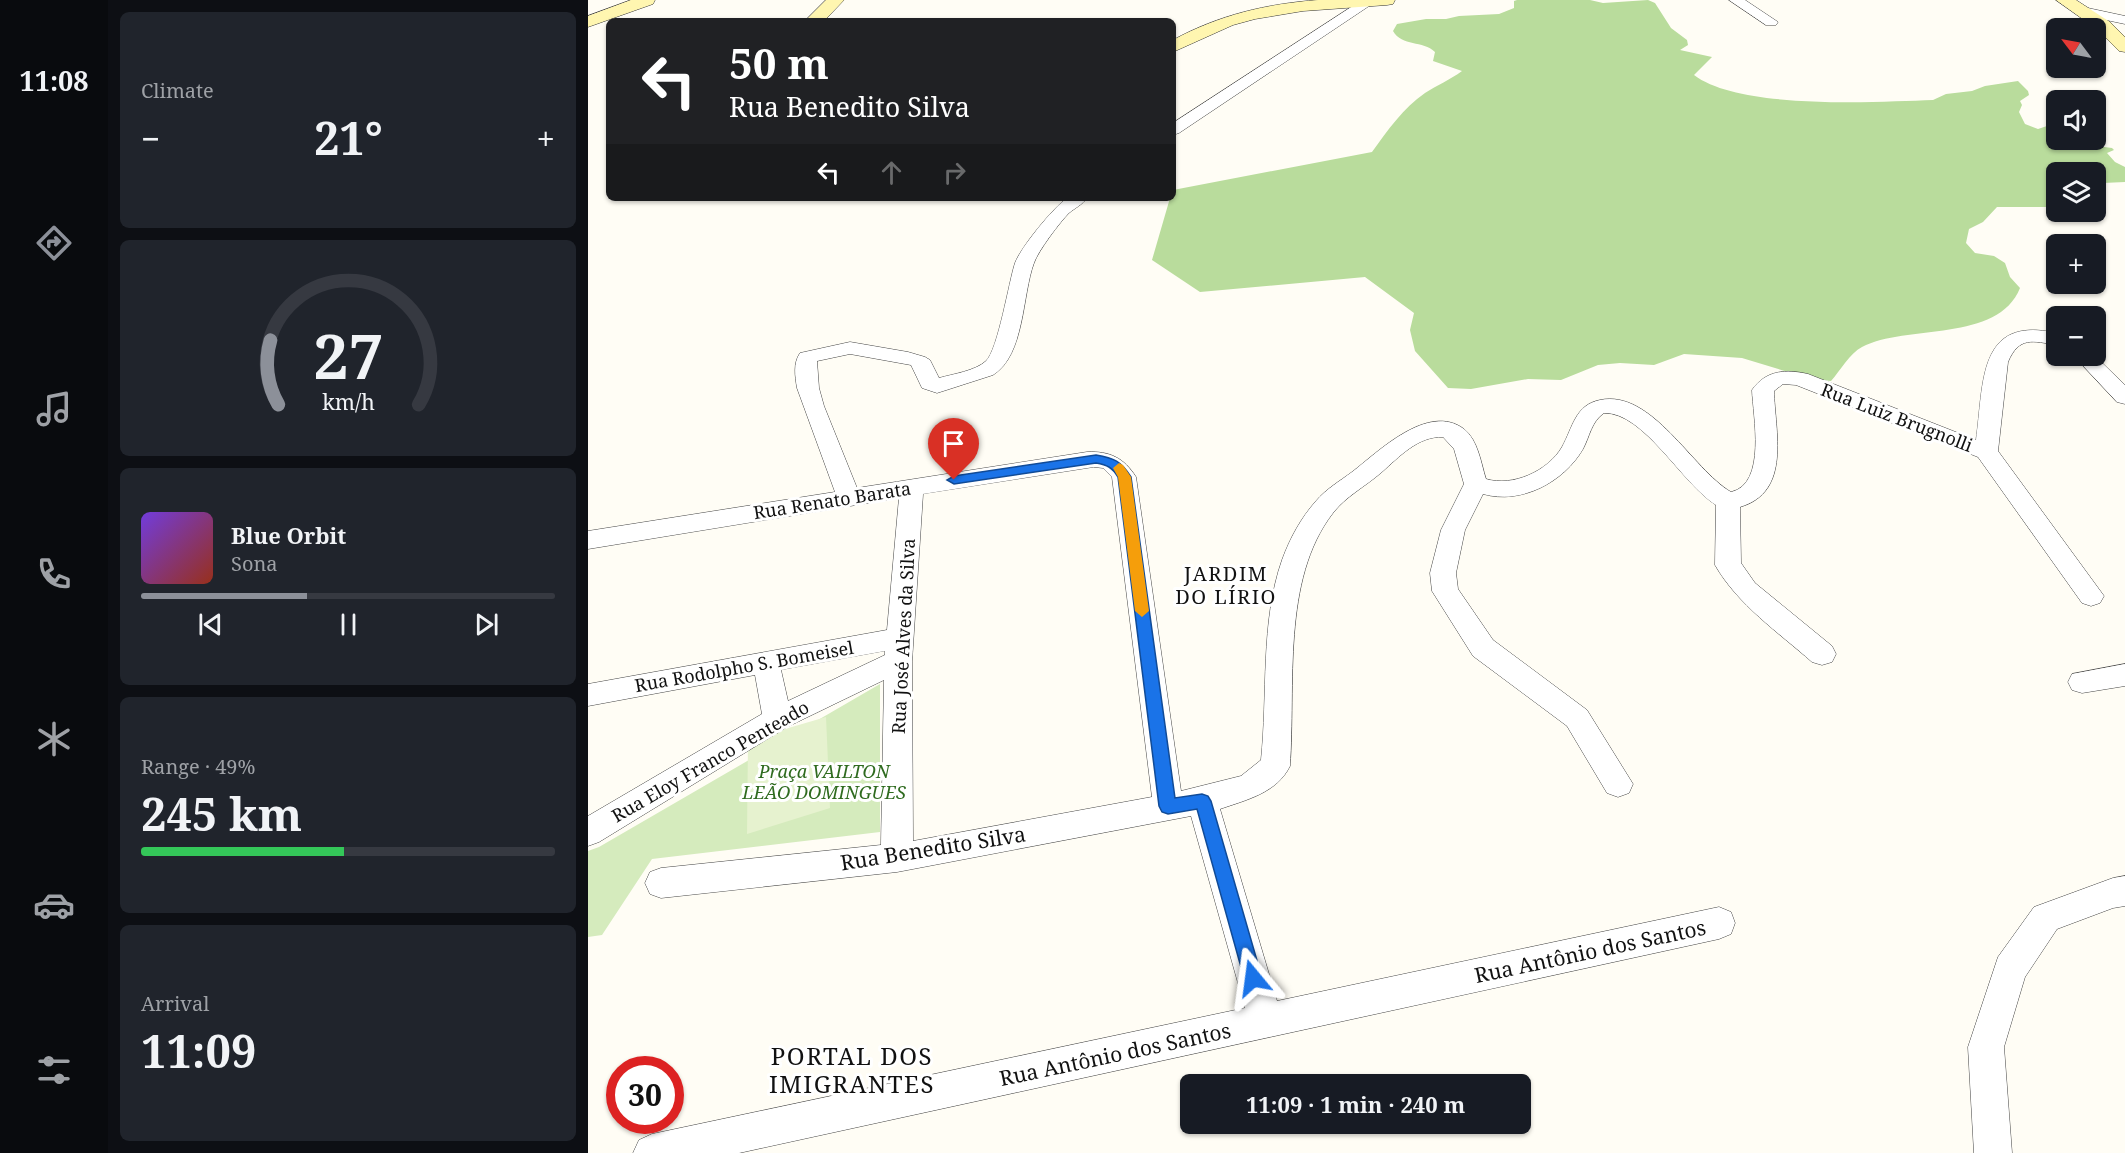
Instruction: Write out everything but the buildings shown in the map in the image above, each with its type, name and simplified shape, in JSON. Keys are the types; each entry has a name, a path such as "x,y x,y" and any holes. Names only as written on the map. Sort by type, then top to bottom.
{"street":[{"path":"588,22 647,0"},
{"path":"817,18 836,0"},
{"path":"1176,45 1220,22 1256,12 1285,6 1387,0"},
{"path":"1736,0 1771,22"},
{"path":"2064,0 2104,26 2125,47"},
{"path":"1176,128 1368,2"},
{"path":"2083,11 2125,20"},
{"path":"848,497 844,477 812,405 805,370 807,357 850,348 908,358 923,365 930,383 937,386 986,370 999,359 1011,321 1024,261 1062,210 1074,201"},
{"name":"Rua Luiz Brugnolli","path":"1728,501 1745,497 1759,483 1767,462 1763,390 1771,380 1783,376 1800,379 1986,452 1998,362 2002,352 2008,342 2017,337 2046,338"},
{"path":"2094,366 2125,397"},
{"path":"1618,784 1577,718 1483,648 1445,591 1443,573 1453,530 1476,484 1493,489 1522,485 1553,471 1574,447 1583,421 1590,412 1603,406 1617,406 1633,413 1665,442 1708,488 1728,501 1728,565 1746,590 1822,654"},
{"name":"Rua Benedito Silva","path":"661,883 897,858 1202,801 1250,786 1275,765 1280,734 1280,643 1293,567 1305,536 1326,506 1417,435 1436,429 1451,431 1460,436 1466,446 1476,484"},
{"path":"1986,452 2091,596"},
{"name":"Rua Renato Barata","path":"588,540 1080,460 1112,461 1124,477 1168,806"},
{"name":"Rua José Alves da Silva","path":"897,858 898,649 912,487"},
{"name":"Rua Rodolpho S. Bomeisel","path":"588,695 766,663 898,649"},
{"name":"Rua Eloy Franco Penteado","path":"588,832 898,649"},
{"path":"766,663 777,719"},
{"path":"2082,682 2125,675"},
{"path":"1202,801 1266,1022"},
{"path":"1993,1153 1986,1047 2010,969 2046,918 2119,892"},
{"name":"Rua Antônio dos Santos","path":"652,1153 1719,923"}],"green space":[{"path":"1517,0 1590,0 1603,3 1648,0 1655,3 1671,28 1687,40 1688,45 1680,50 1712,57 1694,75 1715,86 1743,94 1775,99 1844,102 1933,100 1946,94 2018,81 2029,95 2020,101 2022,105 2019,112 2025,124 2038,129 2046,126 2046,150 2106,150 2106,147 2112,148 2114,150 2107,153 2115,162 2125,167 2125,182 2106,183 2106,162 2046,162 2046,207 1997,207 1983,222 1969,229 1966,243 1975,253 1994,256 2005,263 2010,277 2020,288 2009,305 1992,317 1972,325 1881,340 1862,347 1849,358 1831,381 1811,379 1742,358 1684,354 1654,365 1620,363 1598,365 1561,380 1528,379 1471,389 1448,388 1415,351 1410,330 1414,313 1365,277 1200,292 1152,260 1169,201 1176,201 1176,189 1372,152 1410,105 1425,93 1462,71 1433,61 1435,52 1430,48 1407,42 1397,36 1393,31 1397,24 1426,19 1499,14 1514,8 1514,1"},
{"name":"Praça VAILTON LEÃO DOMINGUES","path":"880,684 880,832 652,859 602,935 588,937 588,851 599,847"},
{"path":"826,717 830,808 747,834 748,740"}],"slow traffic":[{"path":"1119,468 1124,477 1142,611"}],"district":[{"name":"JARDIM DO LÍRIO","path":"1226,584"},
{"name":"PORTAL DOS IMIGRANTES","path":"852,1069"}],"route":[{"path":"954,480 1080,460 1112,461 1119,468 1124,477 1168,806 1202,801 1253,978"}]}
